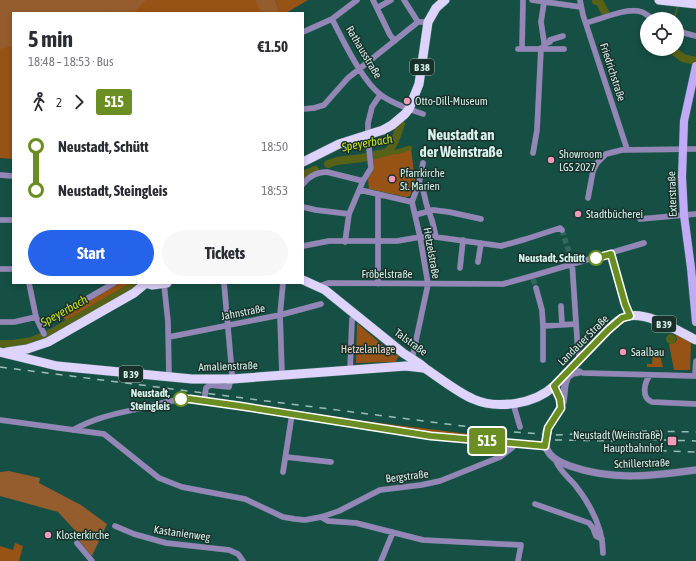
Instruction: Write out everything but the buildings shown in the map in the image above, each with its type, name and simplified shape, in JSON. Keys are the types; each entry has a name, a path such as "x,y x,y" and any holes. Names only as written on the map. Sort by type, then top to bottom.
{"main road":[{"name":"B 38","path":"304,162 339,144 383,130 392,125 405,114 409,109 419,84 428,22 436,8 445,0"},
{"path":"659,0 696,4"},
{"name":"Exterstraße","path":"696,66 685,116 682,149 682,194 684,215 694,267 696,322"},
{"name":"Talstraße","path":"304,280 319,286 403,353 405,364 420,364 475,400 493,404 513,403"},
{"path":"0,352 27,349 43,344 71,330 143,284 156,284"},
{"name":"B 39","path":"630,316 654,319 696,340"},
{"name":"Landauer Straße","path":"513,403 533,400 548,392 572,373 580,359 617,322 630,316"},
{"path":"27,349 28,356 32,361"},
{"name":"Amalienstraße","path":"0,352 32,361 78,369 169,377 232,379 350,371 405,364"},
{"path":"403,353 403,361 405,364"}],"street":[{"path":"304,32 332,19 357,0"},
{"path":"373,0 390,35 395,41"},
{"path":"377,8 391,0"},
{"path":"404,0 418,22"},
{"path":"523,0 520,49 543,47 564,49"},
{"path":"532,0 581,7"},
{"name":"Friedrichstraße","path":"580,0 627,149"},
{"path":"533,153 537,130 543,47 541,22 544,2"},
{"path":"586,23 612,15 635,11 640,12"},
{"name":"Rathausstraße","path":"332,19 359,69 380,95 423,114"},
{"path":"304,109 324,105 348,78 359,69 418,22 428,22"},
{"path":"684,33 696,36"},
{"path":"543,47 550,42 550,40 563,36"},
{"path":"344,242 349,214 370,168 368,122 371,112 380,95"},
{"path":"588,198 593,171 601,158 614,151 627,149 696,149"},
{"path":"360,190 412,202 419,183 423,163"},
{"path":"304,183 309,178 322,172 363,181"},
{"path":"0,176 12,176"},
{"path":"419,183 423,189 436,237"},
{"path":"378,194 378,284"},
{"name":"Hetzelstraße","path":"405,364 428,284 412,202"},
{"path":"304,207 349,214"},
{"path":"415,215 429,211 449,212 482,219"},
{"path":"640,219 696,214"},
{"path":"0,220 12,220"},
{"path":"304,246 329,241 397,241 420,237 436,237 501,246 561,229"},
{"path":"460,268 463,240"},
{"path":"478,262 481,243"},
{"name":"Fröbelstraße","path":"319,286 328,284 503,284 533,278 572,264 611,254 644,243"},
{"path":"611,254 625,304 630,316"},
{"path":"572,264 578,353 580,359"},
{"path":"0,269 12,269"},
{"path":"28,284 36,317 44,334"},
{"path":"40,326 112,284"},
{"path":"163,284 167,305 169,377"},
{"path":"204,401 206,388 210,385 230,387 232,379 224,284"},
{"path":"282,375 280,315 283,284"},
{"path":"536,288 542,310 543,360"},
{"name":"Jahnstraße","path":"169,337 280,315 321,304"},
{"path":"561,306 562,325"},
{"path":"350,371 352,320 358,316"},
{"path":"0,322 14,322 36,317"},
{"path":"543,326 576,324"},
{"path":"603,553 602,539 595,517 586,500 548,451 545,444 546,432 564,402 564,390 572,373 696,376 696,361"},
{"path":"650,375 645,383 645,395 647,400 650,402 696,404"},
{"path":"554,386 560,387 564,390"},
{"path":"554,386 560,399 561,408"},
{"path":"73,430 90,420 107,415 175,400 190,399 431,436 545,444"},
{"path":"513,403 520,427"},
{"path":"283,472 292,414"},
{"path":"0,420 104,434 159,478 176,486 245,499 290,519 305,520 321,517 328,521 348,522 423,540 521,545 518,561"},
{"name":"Bergstraße","path":"321,517 345,509 380,490 425,485 440,481 500,457 513,447 515,443"},
{"path":"286,457 330,462"},
{"name":"Schillerstraße","path":"556,460 577,468 609,476 650,476 696,470"},
{"path":"535,504 589,524 593,528 596,536 602,539"},
{"name":"Kastanienweg","path":"115,526 134,534 166,543 229,550 238,554 243,561"},
{"path":"381,561 393,532"},
{"path":"77,543 92,561"}],"green space":[{"path":"18,0 273,0 260,10 261,12 12,12 12,159 0,158 0,5"},
{"path":"275,0 308,0 288,12 280,12"},
{"path":"411,149 415,181 410,196 406,197 369,189 368,178 374,169 372,157 388,153 398,154"},
{"path":"116,284 130,284 131,286 67,323 63,316"},
{"name":"Hetzelanlage","path":"357,323 395,356 397,354 399,355 395,363 356,363"},
{"path":"675,334 691,342 690,370 674,370 669,344 676,342 677,339"},
{"path":"653,352 659,352 663,367 647,367 647,364 652,364"},
{"path":"212,399 346,418 346,421"},
{"path":"348,419 509,440 431,434 347,421"},
{"path":"15,543 23,546 19,561 0,561 0,546 13,550"}],"shaded area":[{"path":"0,0 146,0 134,12 12,12 12,46 0,49"},
{"path":"255,0 275,0 280,12 261,12"},
{"path":"669,334 673,334 675,335 675,343 669,344 666,341 666,337"},
{"path":"9,471 40,478 39,483 81,505 107,524 92,556 79,541 82,538 58,512 0,496 0,472"}],"waterway":[{"path":"596,1 599,1 606,14"},
{"path":"676,12 678,6"},
{"path":"680,56 696,61"},
{"name":"Speyerbach","path":"328,164 388,152 394,143 401,124"},
{"name":"Speyerbach","path":"388,152 396,152 410,148"},
{"name":"Speyerbach","path":"304,175 315,170"},
{"name":"Speyerbach","path":"0,344 13,344 32,341 51,333 135,285"}],"tunnel":[{"path":"562,230 572,262"},
{"path":"533,279 536,288"}],"railway":[{"path":"0,367 502,431 555,435 648,431 696,432"},
{"path":"608,438 696,441"},
{"path":"555,440 613,441"},
{"path":"604,445 638,450 696,452"}],"bus line":[{"name":"515","path":"181,399 240,406 431,436 545,446 546,432 561,408 560,399 554,386 608,330 622,318 630,316 625,304 611,254 596,258"}],"place":[{"name":"Otto-Dill-Museum","path":"407,101"},
{"name":"Showroom LGS 2027","path":"551,160"},
{"name":"Pfarrkirche St. Marien","path":"392,179"},
{"name":"Stadtbücherei","path":"578,214"},
{"name":"Neustadt, Schütt","path":"596,258"},
{"name":"Saalbau","path":"623,352"},
{"name":"Neustadt, Steingleis","path":"181,399"},
{"name":"Neustadt (Weinstraße) Hauptbahnhof","path":"672,441"},
{"name":"Klosterkirche","path":"48,535"}],"district":[{"name":"Neustadt an der Weinstraße","path":"461,142"}]}
